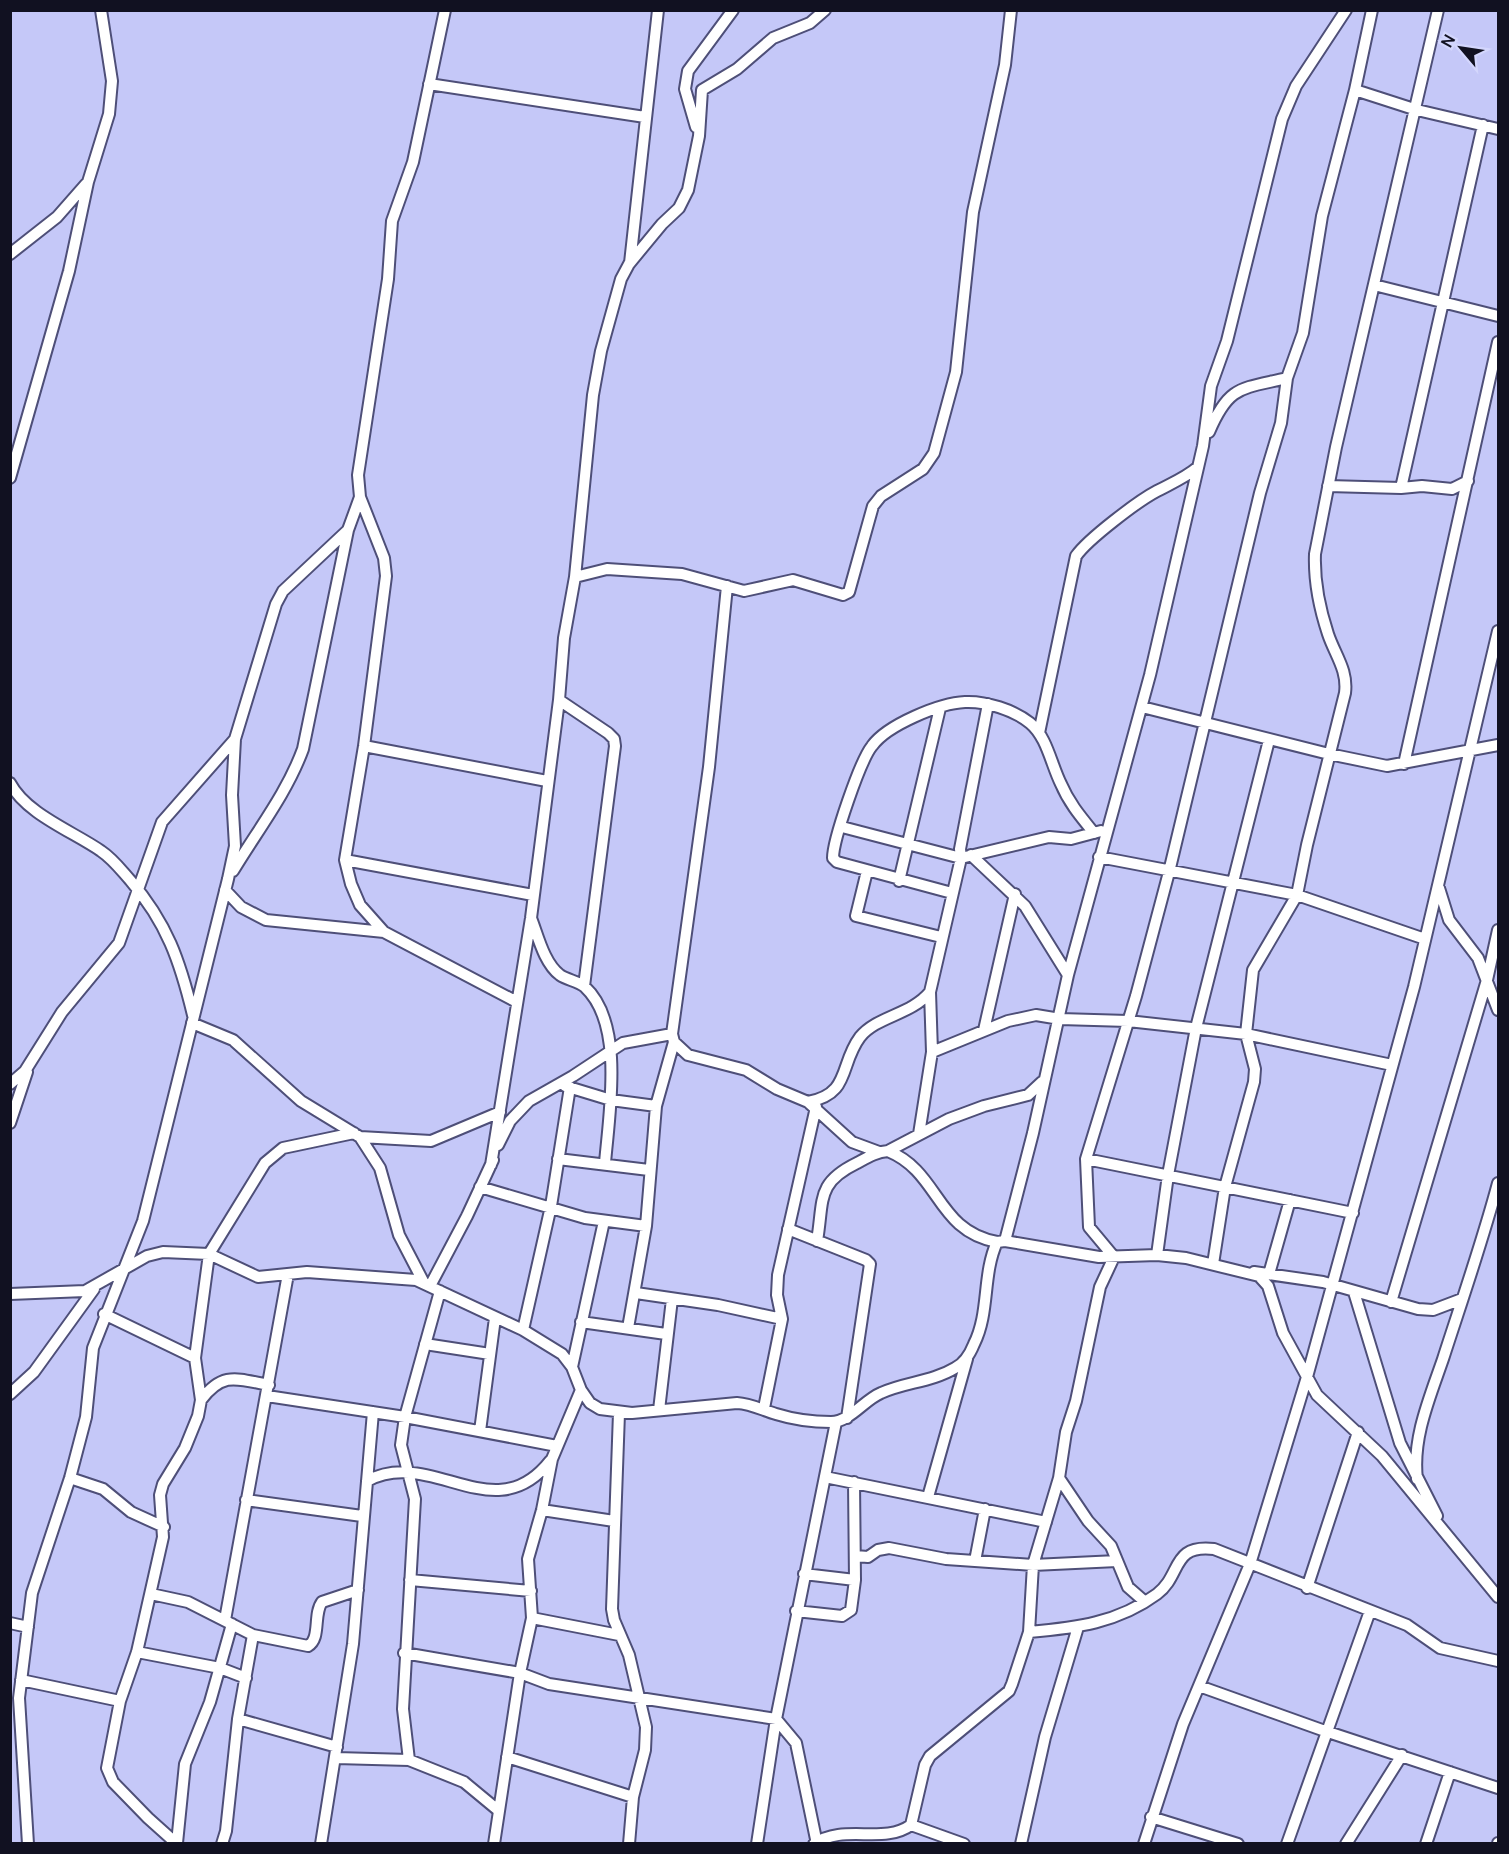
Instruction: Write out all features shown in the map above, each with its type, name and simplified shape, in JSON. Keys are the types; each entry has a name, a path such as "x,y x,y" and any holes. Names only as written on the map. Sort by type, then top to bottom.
{"street":[{"path":"10,478 58,312 88,182 112,99 101,10"},
{"path":"445,10 413,162 393,221 388,279 358,475 360,497 384,558 386,576 364,746 345,860 351,885 360,904 384,932 517,1002"},
{"path":"630,264 658,10"},
{"path":"699,135 685,89 688,71 733,10"},
{"path":"491,1165 531,918 559,700 564,638 575,577 593,395 617,288 630,264 662,224 679,208 688,190 699,135 702,90 737,69 773,38 810,23 825,10"},
{"path":"575,577 607,569 682,574 744,591 793,580 843,595 849,592 873,506 881,496 922,469 934,453 956,372 973,212 1005,65 1011,10"},
{"path":"928,1497 967,1358 981,1328 985,1310 988,1270 1001,1242 1033,1133 1068,975 1142,707 1203,446 1211,386 1227,341 1282,119 1296,86 1346,10"},
{"path":"1114,1257 1089,1227 1086,1159 1128,1021 1169,872 1260,493 1281,423 1287,378 1303,333 1322,216 1355,90 1372,10"},
{"path":"1213,1264 1225,1187 1254,1082 1255,1069 1246,1034 1253,970 1297,895 1347,680 1328,635 1314,570 1328,486 1417,110 1438,10"},
{"path":"429,84 645,117"},
{"path":"1355,90 1417,110 1498,129"},
{"path":"1401,488 1483,125"},
{"path":"10,254 57,217 88,182"},
{"path":"1374,285 1498,316"},
{"path":"1404,764 1498,342"},
{"path":"1203,446 1217,413 1232,393 1287,378"},
{"path":"1039,733 1076,556 1081,549 1147,498 1178,483 1198,467"},
{"path":"1328,486 1401,488 1422,486 1452,489 1468,481"},
{"path":"227,884 286,787 303,749 348,530 360,497"},
{"path":"28,1844 19,1709 35,1583 70,1478 86,1417 93,1348 104,1314 143,1221 227,884 235,846 232,795 235,739 276,604 283,591 348,530"},
{"path":"628,1328 646,1226 656,1106 673,1038 709,767 727,586"},
{"path":"1144,1844 1151,1817 1199,1686 1250,1564 1307,1377 1425,939 1498,631"},
{"path":"559,700 608,733 614,739 615,746 584,986"},
{"path":"952,893 899,881 837,862 833,858 862,762 872,745 896,726 955,703 988,704 1020,716 1039,733 1070,803 1094,833"},
{"path":"988,704 960,849 966,857 1015,894 1068,975"},
{"path":"1142,707 1269,740 1387,766 1498,745"},
{"path":"899,881 940,708"},
{"path":"10,1123 30,1065 62,1012 119,943 162,822 235,739"},
{"path":"1157,1255 1168,1175 1196,1028 1269,740"},
{"path":"364,746 547,780"},
{"path":"10,783 18,795 66,832 104,852 139,891 170,938 193,1021 233,1040 301,1101 357,1135 380,1168 399,1235 432,1286"},
{"path":"842,826 966,857 1048,837 1071,839 1108,828"},
{"path":"919,1134 932,1052 930,992 952,893 966,857"},
{"path":"1099,857 1297,895 1425,939"},
{"path":"345,860 533,895"},
{"path":"867,871 856,916 941,937"},
{"path":"227,884 241,907 266,920 384,932"},
{"path":"1438,884 1449,920 1478,958 1498,1010"},
{"path":"984,1030 1015,894"},
{"path":"531,918 554,969 584,986 605,1018 610,1051 610,1100 605,1163"},
{"path":"1391,1302 1487,980 1498,930"},
{"path":"812,1105 833,1093 840,1084 853,1049 868,1029 920,1004 930,992"},
{"path":"932,1052 1025,1015 1060,1019 1128,1021 1246,1034 1392,1065"},
{"path":"409,1760 403,1709 404,1653 415,1499 401,1445 405,1417 425,1344 432,1286 491,1165 500,1140 519,1109 564,1086 623,1043 673,1038"},
{"path":"673,1038 688,1055 746,1070 777,1089 812,1105 852,1142 883,1151 914,1165 958,1226 982,1240 1074,1254 1114,1257 1157,1255 1213,1264 1259,1276 1268,1286 1284,1333 1317,1395 1382,1456 1498,1595"},
{"path":"10,1084 30,1065"},
{"path":"817,1241 826,1189 830,1180 837,1173 984,1106 1028,1095 1043,1082"},
{"path":"564,1086 610,1100 656,1106"},
{"path":"523,1330 551,1206 558,1159 564,1086"},
{"path":"764,1408 783,1319 777,1286 812,1105"},
{"path":"177,1843 148,1818 109,1776 107,1768 120,1701 137,1652 151,1594 164,1527 160,1496 163,1484 198,1416 201,1400 195,1358 209,1254 265,1163 283,1148 357,1135 431,1141 500,1112"},
{"path":"558,1159 649,1170"},
{"path":"1086,1159 1353,1213"},
{"path":"1417,1479 1416,1454 1424,1418 1498,1183"},
{"path":"480,1187 551,1206 577,1216 646,1226"},
{"path":"1269,1274 1290,1200"},
{"path":"572,1367 604,1221"},
{"path":"757,1844 776,1719 796,1611 825,1476 842,1420 870,1264 866,1260 788,1229"},
{"path":"10,1294 73,1294 97,1285 147,1256 163,1252 209,1254 258,1277 307,1272 416,1280 523,1330 562,1354 572,1367 581,1390 590,1403 619,1413 737,1403 764,1408 776,1414 842,1420 882,1392 937,1377 957,1367 967,1358"},
{"path":"404,1653 520,1673 549,1684 776,1719 796,1743 816,1843 841,1833 893,1838 911,1825 925,1764 940,1747 1008,1691 1029,1632 1033,1565 1059,1478 1063,1445 1076,1401 1100,1287 1114,1257"},
{"path":"1247,1272 1312,1279 1391,1302 1433,1310 1462,1299"},
{"path":"177,1843 185,1764 210,1702 220,1668 229,1622 246,1500 288,1274"},
{"path":"10,1394 34,1372 97,1285"},
{"path":"1353,1292 1370,1340 1389,1415 1417,1479 1449,1539"},
{"path":"636,1293 718,1305 783,1319"},
{"path":"659,1410 666,1334 672,1299"},
{"path":"104,1314 195,1358"},
{"path":"480,1431 495,1318"},
{"path":"582,1322 666,1334"},
{"path":"425,1344 490,1354"},
{"path":"201,1400 212,1385 220,1380 231,1378 268,1390 372,1412 557,1446"},
{"path":"494,1844 520,1673 532,1618 528,1559 542,1510 552,1459 581,1390"},
{"path":"321,1844 358,1590 362,1516 372,1412"},
{"path":"619,1413 612,1609 619,1635 629,1655 647,1738 633,1797 629,1844"},
{"path":"1307,1588 1359,1432"},
{"path":"367,1481 383,1473 408,1470 475,1488 503,1491 529,1483 552,1459"},
{"path":"825,1476 1046,1522"},
{"path":"70,1478 103,1489 130,1512 164,1527"},
{"path":"1059,1478 1088,1521 1111,1546 1128,1587 1144,1602"},
{"path":"796,1611 846,1615 851,1610 855,1580 854,1482"},
{"path":"246,1500 362,1516"},
{"path":"975,1562 985,1509"},
{"path":"542,1510 614,1521"},
{"path":"855,1556 868,1557 878,1550 889,1548 975,1562 1033,1565 1117,1561"},
{"path":"1029,1632 1078,1627 1107,1621 1158,1593 1183,1556 1192,1550 1214,1549 1307,1588 1407,1625 1440,1648 1498,1661"},
{"path":"804,1574 855,1580"},
{"path":"410,1580 531,1591"},
{"path":"151,1594 188,1602 253,1635 308,1646 314,1640 319,1607 322,1602 358,1590"},
{"path":"1287,1844 1370,1611"},
{"path":"532,1618 619,1635"},
{"path":"10,1623 28,1627"},
{"path":"1021,1844 1045,1737 1078,1627"},
{"path":"222,1844 226,1831 238,1719 253,1635"},
{"path":"137,1652 220,1668 246,1678"},
{"path":"21,1680 120,1701"},
{"path":"1199,1686 1498,1788"},
{"path":"238,1719 336,1753 409,1760 464,1782 500,1811"},
{"path":"1346,1844 1402,1755"},
{"path":"507,1758 633,1797"},
{"path":"1426,1844 1450,1772"},
{"path":"1151,1817 1216,1840 1238,1844"},
{"path":"911,1825 949,1841 964,1844"}]}
